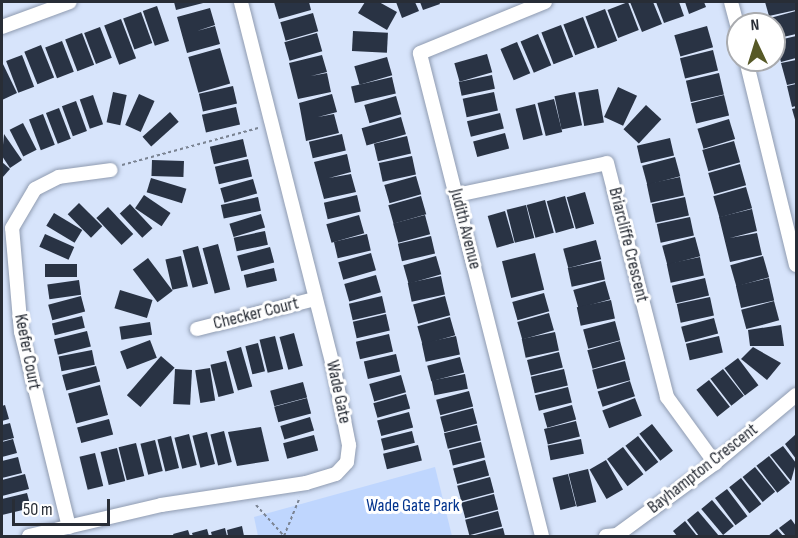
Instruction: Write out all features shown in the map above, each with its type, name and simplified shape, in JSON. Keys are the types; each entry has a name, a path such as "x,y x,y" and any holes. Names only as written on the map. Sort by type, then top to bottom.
{"street":[{"path":"2,27 70,2"},
{"name":"Wade Gate","path":"29,537 161,505 247,494 306,483 336,474 347,462 349,445 241,2"},
{"name":"Judith Avenue","path":"542,537 420,53 545,2"},
{"path":"749,72 796,265"},
{"name":"Briarcliffe Crescent","path":"457,195 607,163 667,397 715,463"},
{"name":"Keefer Court","path":"69,527 21,332 12,228 35,189 59,177 111,170"},
{"name":"Checker Court","path":"197,329 315,299"},
{"name":"Bayhampton Crescent","path":"606,537 617,535 715,463 796,395"}],"path":[{"path":"111,170 272,125"},
{"path":"247,494 284,536 306,483"}],"green space":[{"name":"Wade Gate Park","path":"435,467 452,536 258,536 254,517"}],"building":[{"path":"174,2 207,2 176,10"},
{"path":"274,2 309,2 311,10 279,19"},
{"path":"365,2 379,2 397,12 387,30 358,13"},
{"path":"396,2 415,2 419,11 402,18"},
{"path":"420,2 439,2 440,4 423,10"},
{"path":"628,2 639,30 618,38 607,10"},
{"path":"630,2 653,2 662,24 642,32"},
{"path":"656,2 679,2 684,16 664,23"},
{"path":"685,2 704,2 706,7 689,14"},
{"path":"765,2 796,2 796,10 768,12"},
{"path":"157,6 169,41 155,46 143,11"},
{"path":"210,8 215,25 197,31 215,26 220,44 187,53 177,17"},
{"path":"605,9 617,41 598,48 585,17"},
{"path":"796,11 796,34 786,36 786,14"},
{"path":"141,12 152,43 134,50 123,18"},
{"path":"313,13 318,31 286,41 280,22"},
{"path":"583,17 595,48 575,55 563,25"},
{"path":"121,19 136,58 119,65 104,25"},
{"path":"561,25 573,57 554,64 541,33"},
{"path":"707,26 713,47 680,57 674,35"},
{"path":"100,27 112,58 96,64 84,33"},
{"path":"353,31 388,33 387,53 352,51"},
{"path":"82,33 94,65 77,71 65,39"},
{"path":"317,33 322,51 290,61 284,42"},
{"path":"538,34 551,65 534,73 521,41"},
{"path":"796,36 796,58 786,61 786,38"},
{"path":"62,41 74,72 57,78 45,47"},
{"path":"517,42 530,73 514,80 500,49"},
{"path":"41,45 54,77 37,84 24,52"},
{"path":"220,48 230,84 198,93 188,57"},
{"path":"713,50 718,70 685,79 680,58"},
{"path":"487,54 492,72 460,82 454,63"},
{"path":"22,55 34,87 18,93 6,61"},
{"path":"322,55 327,72 311,76 327,73 331,92 298,99 289,63"},
{"path":"387,57 392,75 360,85 354,66"},
{"path":"796,60 796,83 787,85 783,72 786,72 786,62"},
{"path":"2,62 17,93 2,100"},
{"path":"719,73 724,94 691,102 686,81"},
{"path":"492,75 495,89 462,96 459,82"},
{"path":"392,77 396,94 355,103 351,86"},
{"path":"796,84 796,106 792,107 787,86"},
{"path":"233,86 237,104 203,111 199,94"},
{"path":"618,87 637,96 623,126 604,117"},
{"path":"598,89 604,122 584,126 578,92"},
{"path":"113,92 127,95 120,125 107,122"},
{"path":"494,92 498,111 467,117 463,99"},
{"path":"575,92 582,125 562,130 554,96"},
{"path":"139,94 155,101 141,132 125,125"},
{"path":"332,94 337,112 318,117 334,114 339,133 306,141 299,103"},
{"path":"93,95 103,124 90,129 80,100"},
{"path":"724,95 729,115 696,124 691,103"},
{"path":"396,96 401,114 370,123 364,105"},
{"path":"554,99 562,132 546,136 538,103"},
{"path":"76,101 87,131 73,136 62,106"},
{"path":"535,104 543,135 523,140 516,109"},
{"path":"646,105 661,119 639,143 623,129"},
{"path":"236,107 240,125 206,132 202,115"},
{"path":"59,108 71,139 58,144 46,113"},
{"path":"796,108 796,123 792,109"},
{"path":"170,112 179,122 151,146 143,137"},
{"path":"500,113 504,129 471,137 467,121"},
{"path":"43,114 55,145 41,150 29,119"},
{"path":"401,117 406,134 367,146 362,128"},
{"path":"729,119 735,139 704,149 697,129"},
{"path":"23,123 37,150 23,157 10,130"},
{"path":"505,133 509,148 477,157 473,142"},
{"path":"4,134 22,160 10,168 2,156"},
{"path":"342,134 346,151 313,158 309,142"},
{"path":"407,136 411,154 378,161 374,144"},
{"path":"670,138 674,156 641,163 637,146"},
{"path":"243,139 247,157 214,164 210,147"},
{"path":"734,141 740,162 708,171 702,150"},
{"path":"347,154 351,172 329,178 351,174 356,192 324,199 314,162"},
{"path":"412,156 416,175 383,182 379,163"},
{"path":"675,157 680,176 647,185 642,166"},
{"path":"248,159 252,177 219,184 215,167"},
{"path":"152,160 184,161 183,177 151,176"},
{"path":"2,162 10,169 2,178"},
{"path":"740,164 746,185 714,194 708,173"},
{"path":"416,176 421,194 390,203 384,185"},
{"path":"680,177 684,196 651,203 647,184"},
{"path":"151,178 186,189 182,203 147,192"},
{"path":"253,179 257,193 224,203 220,188"},
{"path":"746,187 752,208 719,218 713,196"},
{"path":"585,192 594,224 576,229 567,197"},
{"path":"144,195 171,213 162,226 135,208"},
{"path":"357,195 361,212 328,219 324,203"},
{"path":"421,196 426,214 394,224 388,205"},
{"path":"565,196 574,228 556,233 547,201"},
{"path":"258,197 261,211 224,219 221,205"},
{"path":"685,197 689,216 656,223 652,204"},
{"path":"545,200 554,233 535,238 527,205"},
{"path":"79,203 102,226 91,238 68,214"},
{"path":"130,204 153,228 142,238 120,214"},
{"path":"526,205 534,238 515,243 507,210"},
{"path":"108,207 133,234 122,245 96,218"},
{"path":"752,209 757,231 730,238 757,233 762,255 730,262 719,217"},
{"path":"505,211 514,243 497,248 488,216"},
{"path":"54,213 82,230 75,243 46,226"},
{"path":"261,214 265,227 234,237 229,224"},
{"path":"359,215 364,233 332,243 326,224"},
{"path":"425,215 430,234 398,243 393,224"},
{"path":"690,217 694,236 661,243 657,224"},
{"path":"265,231 268,245 237,251 234,238"},
{"path":"45,234 74,247 69,260 39,247"},
{"path":"367,234 371,251 338,258 334,242"},
{"path":"431,236 435,254 402,261 398,244"},
{"path":"695,237 700,256 667,265 662,246"},
{"path":"596,240 601,259 568,268 563,249"},
{"path":"218,244 230,289 215,294 203,248"},
{"path":"198,246 208,284 193,288 183,250"},
{"path":"270,247 274,262 241,271 237,256"},
{"path":"371,253 376,270 343,280 338,262"},
{"path":"535,253 544,290 511,298 502,261"},
{"path":"181,256 188,286 172,290 165,260"},
{"path":"436,256 441,274 409,284 403,265"},
{"path":"763,256 769,277 736,287 730,265"},
{"path":"700,257 704,276 671,283 667,264"},
{"path":"148,258 173,291 158,302 133,269"},
{"path":"601,261 605,280 572,287 568,268"},
{"path":"45,264 77,264 77,277 45,277"},
{"path":"274,268 277,281 247,288 244,275"},
{"path":"376,275 381,292 349,301 344,284"},
{"path":"441,276 445,295 412,302 408,283"},
{"path":"705,278 709,296 676,303 672,286"},
{"path":"769,278 774,300 741,308 736,286"},
{"path":"79,280 81,295 49,299 47,284"},
{"path":"605,281 610,299 579,308 573,290"},
{"path":"120,290 153,300 147,318 114,308"},
{"path":"544,293 549,311 518,320 512,302"},
{"path":"81,296 85,311 52,320 48,305"},
{"path":"382,296 386,313 353,320 349,304"},
{"path":"445,296 450,315 418,324 413,305"},
{"path":"710,297 714,316 681,323 677,304"},
{"path":"611,300 615,319 581,326 577,307"},
{"path":"774,301 779,320 746,329 741,310"},
{"path":"549,313 554,330 522,339 517,322"},
{"path":"386,314 390,331 357,338 353,322"},
{"path":"82,316 85,328 55,335 52,323"},
{"path":"450,317 455,335 423,345 417,326"},
{"path":"714,318 718,333 685,342 681,327"},
{"path":"615,321 620,340 588,349 583,330"},
{"path":"150,322 152,335 121,340 119,327"},
{"path":"781,325 784,346 750,346 748,330"},
{"path":"87,331 91,347 58,355 54,339"},
{"path":"555,332 559,351 526,358 522,339"},
{"path":"294,333 303,366 288,370 280,337"},
{"path":"389,334 393,352 360,359 356,342"},
{"path":"275,336 283,369 268,373 259,340"},
{"path":"456,336 460,355 426,362 422,343"},
{"path":"719,336 723,353 690,360 686,344"},
{"path":"150,340 157,358 127,369 120,351"},
{"path":"620,341 625,359 593,369 587,350"},
{"path":"258,343 265,371 252,374 245,346"},
{"path":"241,347 252,386 238,391 227,351"},
{"path":"753,347 781,363 767,380 741,359"},
{"path":"92,350 95,365 61,371 59,356"},
{"path":"559,352 563,368 531,376 527,360"},
{"path":"396,354 400,372 368,379 364,361"},
{"path":"161,356 175,368 140,407 127,395"},
{"path":"460,357 464,372 431,381 427,366"},
{"path":"738,358 758,385 745,395 724,368"},
{"path":"226,361 234,393 218,397 210,365"},
{"path":"625,361 630,380 597,389 592,370"},
{"path":"96,366 100,381 66,391 62,375"},
{"path":"210,368 215,401 200,403 195,370"},
{"path":"175,369 192,370 190,405 173,404"},
{"path":"564,369 568,386 535,393 531,377"},
{"path":"723,369 744,396 731,406 710,379"},
{"path":"465,374 468,389 434,395 432,380"},
{"path":"401,375 406,392 374,401 369,384"},
{"path":"709,380 730,407 717,417 696,390"},
{"path":"630,381 635,396 603,407 598,392"},
{"path":"303,382 307,397 274,406 270,391"},
{"path":"100,385 108,415 76,423 68,394"},
{"path":"568,387 572,403 539,411 535,395"},
{"path":"469,391 473,406 440,415 436,400"},
{"path":"406,394 410,408 377,418 373,403"},
{"path":"307,398 311,413 278,422 274,407"},
{"path":"635,398 642,416 609,428 602,411"},
{"path":"5,405 9,419 2,421 2,406"},
{"path":"572,405 576,419 547,428 543,413"},
{"path":"473,408 477,423 444,432 440,417"},
{"path":"409,412 413,427 381,436 377,421"},
{"path":"310,417 314,430 284,439 280,426"},
{"path":"109,419 113,434 81,443 77,428"},
{"path":"576,421 580,437 548,445 544,429"},
{"path":"10,423 14,438 2,441 2,425"},
{"path":"652,424 673,451 660,461 639,434"},
{"path":"477,425 481,441 448,449 444,433"},
{"path":"261,427 269,461 237,466 228,432"},
{"path":"224,431 232,462 218,465 210,434"},
{"path":"412,431 415,443 384,450 381,439"},
{"path":"207,432 215,464 200,468 192,436"},
{"path":"189,434 197,465 182,469 174,438"},
{"path":"796,434 796,459 785,444"},
{"path":"314,435 318,450 287,459 283,443"},
{"path":"171,436 179,468 165,471 157,439"},
{"path":"638,436 658,462 646,472 625,446"},
{"path":"13,439 17,453 2,457 2,442"},
{"path":"581,439 584,454 550,460 548,445"},
{"path":"155,440 163,471 148,475 140,444"},
{"path":"481,442 485,458 453,466 449,450"},
{"path":"136,443 144,476 127,480 119,447"},
{"path":"418,445 422,461 387,469 383,454"},
{"path":"783,446 796,463 791,481 770,455"},
{"path":"623,447 643,474 627,486 607,459"},
{"path":"117,448 125,481 109,485 101,452"},
{"path":"95,453 103,486 88,490 79,457"},
{"path":"769,456 790,483 777,493 756,466"},
{"path":"18,457 22,473 2,478 2,461"},
{"path":"485,460 489,475 457,484 453,469"},
{"path":"606,460 623,489 607,499 590,470"},
{"path":"755,467 775,492 763,502 743,477"},
{"path":"588,469 596,502 577,507 569,474"},
{"path":"25,474 29,489 2,496 2,480"},
{"path":"568,474 576,506 560,510 552,478"},
{"path":"490,477 494,492 461,501 457,486"},
{"path":"741,478 761,504 749,513 729,487"},
{"path":"727,489 747,516 735,525 715,498"},
{"path":"27,493 31,508 2,515 2,499"},
{"path":"494,494 498,509 465,518 461,503"},
{"path":"712,500 734,526 723,535 701,509"},
{"path":"498,511 502,526 469,535 465,520"},
{"path":"698,511 719,536 699,536 687,520"},
{"path":"791,519 796,526 796,536 786,536 779,528"},
{"path":"685,521 697,536 677,536 673,531"},
{"path":"242,526 244,536 228,536 227,530"},
{"path":"225,528 227,536 212,536 211,532"},
{"path":"503,528 505,536 471,536"},
{"path":"207,529 209,536 193,536 192,533"},
{"path":"777,529 783,536 768,536"},
{"path":"188,530 190,536 174,536 173,534"}]}
